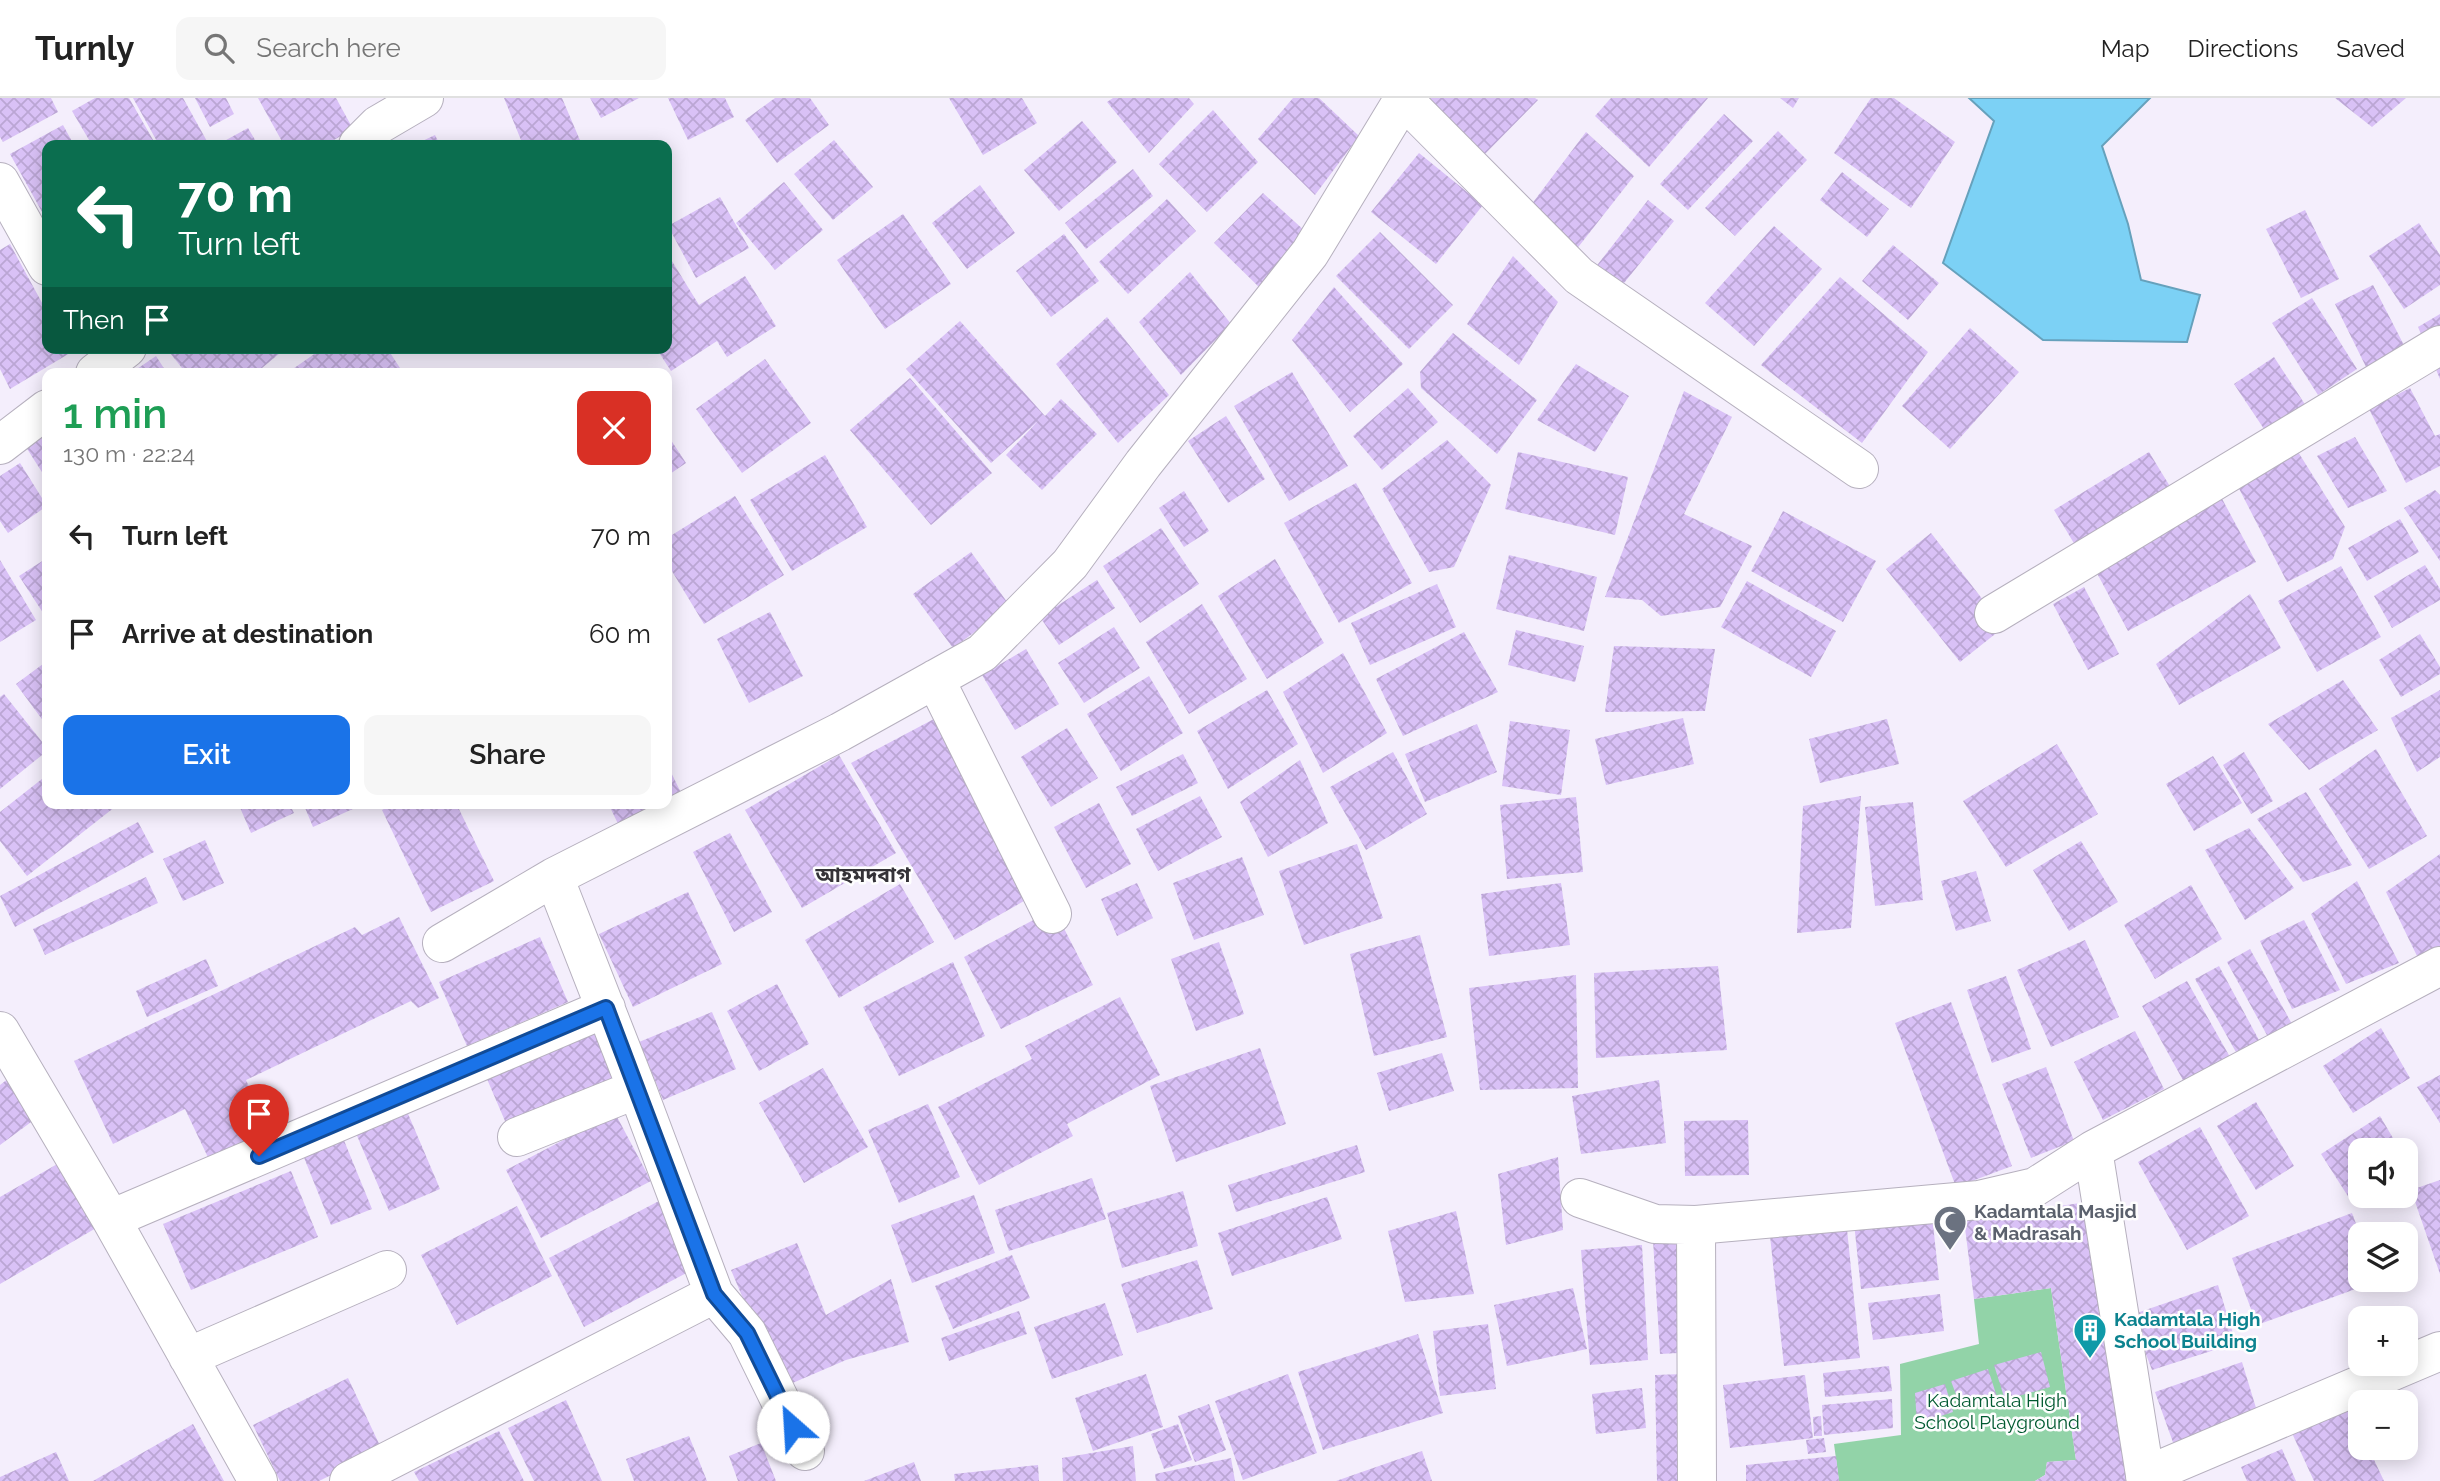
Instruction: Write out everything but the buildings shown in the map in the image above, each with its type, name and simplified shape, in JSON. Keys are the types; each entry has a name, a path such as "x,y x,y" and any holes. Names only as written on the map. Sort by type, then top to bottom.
{"street":[{"path":"363,140 378,125 424,98"},
{"path":"442,943 554,877 840,732 982,653 1070,564 1143,464 1310,253 1403,99 1579,276 1859,469"},
{"path":"0,182 42,257"},
{"path":"1994,614 2440,345"},
{"path":"0,445 42,413"},
{"path":"935,679 1052,915"},
{"path":"554,877 714,1294 747,1333 805,1451"},
{"path":"1580,1198 1655,1224 1696,1225 1979,1200 2035,1187 2092,1150 2440,966"},
{"path":"111,1219 606,1008"},
{"path":"0,1031 111,1219 258,1481"},
{"path":"517,1138 637,1088"},
{"path":"2092,1150 2145,1478 2440,1351"},
{"path":"1696,1225 1697,1481"},
{"path":"188,1357 387,1270"},
{"path":"349,1481 714,1294"}],"green space":[{"name":"Kadamtala High School Playground","path":"2051,1288 2076,1460 2047,1462 2045,1475 2035,1481 1839,1481 1834,1444 1901,1435 1900,1364 1979,1344 1974,1299"}],"water":[{"path":"1969,98 2150,98 2102,146 2128,224 2141,280 2200,295 2187,342 2043,340 1943,263 1994,121"}],"place":[{"name":"Kadamtala Masjid & Madrasah","path":"1950,1252"},
{"name":"Kadamtala High School Building","path":"2090,1360"}],"district":[{"name":"আহমদবাগ","path":"863,875"}],"route":[{"path":"259,1156 606,1008 714,1294 747,1333 793,1427"}]}
